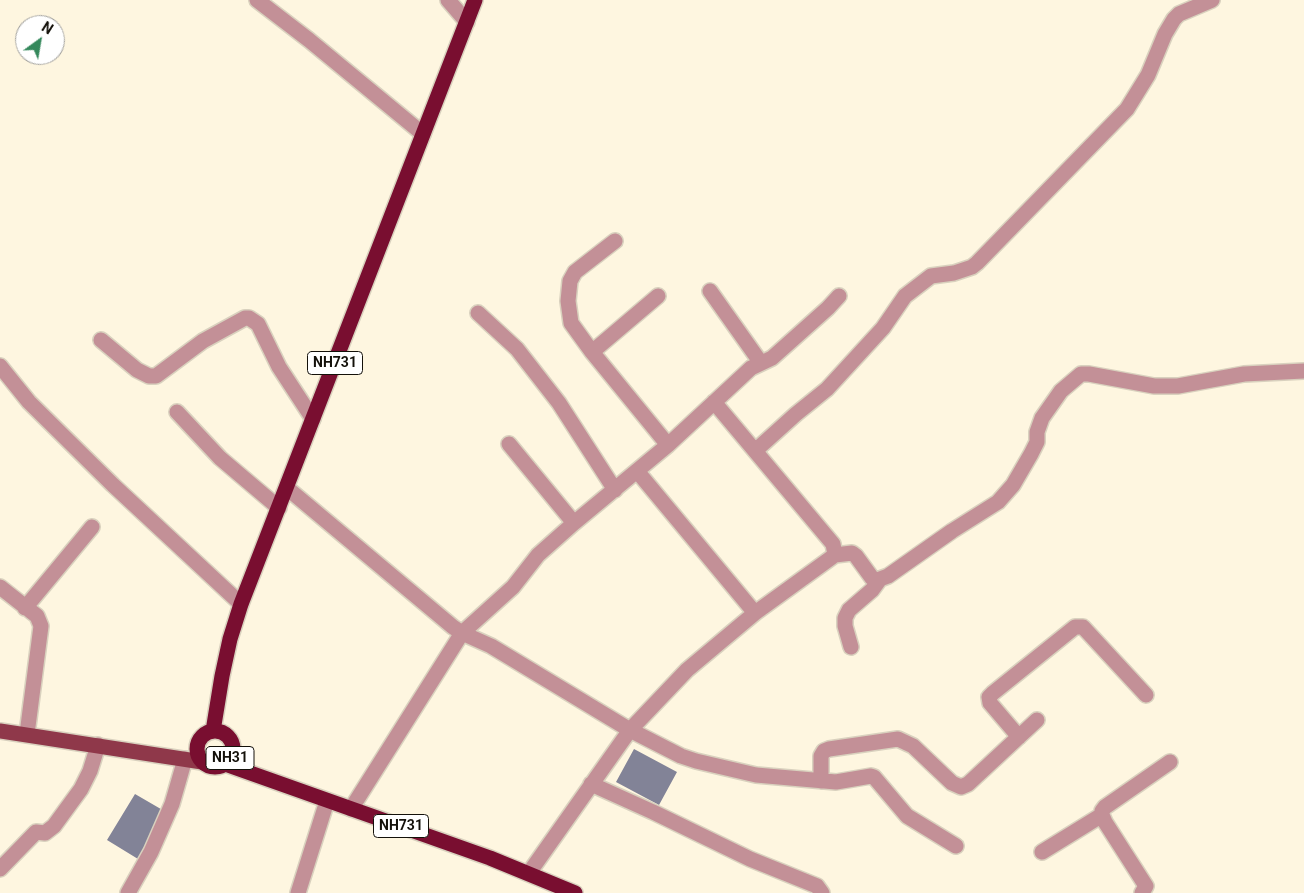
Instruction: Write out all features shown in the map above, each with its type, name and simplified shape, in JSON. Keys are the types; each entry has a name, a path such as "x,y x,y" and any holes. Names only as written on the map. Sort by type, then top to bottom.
{"highway":[{"name":"NH731","path":"213,731 230,639 241,604 475,0"},
{"name":"NH31","path":"213,731 221,732 228,736 232,743 233,751 225,764 217,767 209,766 202,762 198,755 197,747 200,739 205,734 213,731"},
{"name":"NH731","path":"225,764 490,858 575,893"}],"main road":[{"path":"0,731 202,762"}],"street":[{"path":"257,0 309,40 423,134"},
{"path":"448,0 467,22"},
{"path":"755,451 827,389 883,328 905,296 931,276 954,274 977,263 1127,109 1148,75 1165,34 1174,19 1179,14 1212,0"},
{"path":"615,241 575,272 570,281 568,301 571,323 592,352 668,445"},
{"path":"710,292 761,363"},
{"path":"592,352 658,296"},
{"path":"351,809 462,633 513,587 533,560 574,522 668,445 751,368 772,358 828,308 838,296"},
{"path":"478,313 517,349 559,403 615,490"},
{"path":"101,340 137,370 149,376 156,376 203,342 245,318 249,318 258,324 279,367 313,419"},
{"path":"0,366 36,409 113,485 241,604"},
{"path":"529,874 590,784 630,730 687,670 755,612 835,555 852,553 874,580 880,579 888,576 952,531 998,502 1006,494 1037,442 1037,432 1042,418 1061,391 1081,374 1154,386 1178,386 1244,374 1304,371"},
{"path":"714,402 833,544 835,555"},
{"path":"177,412 220,458 279,508"},
{"path":"509,444 574,522"},
{"path":"637,471 755,612"},
{"path":"287,488 462,633 491,646 630,730 696,762 756,774 836,782 874,777 907,816 956,846"},
{"path":"25,608 92,528"},
{"path":"851,647 845,626 845,618 849,610 872,590 880,579"},
{"path":"0,587 37,616 40,626 27,734"},
{"path":"1019,737 990,703 989,697 1075,627 1083,627 1146,695"},
{"path":"821,781 821,756 824,751 898,738 913,746 952,783 957,787 961,787 968,784 1037,720"},
{"path":"0,869 36,832 45,833 54,826 90,772 98,745"},
{"path":"128,893 151,852 172,804 185,759"},
{"path":"1042,852 1102,815 1105,807 1170,762"},
{"path":"590,784 750,859 817,886 822,893"},
{"path":"298,893 327,801"},
{"path":"1102,815 1145,882 1146,888 1142,893"}],"building":[{"path":"634,749 677,772 659,805 616,782"},
{"path":"135,794 166,812 146,852 143,850 138,859 107,840"}]}
